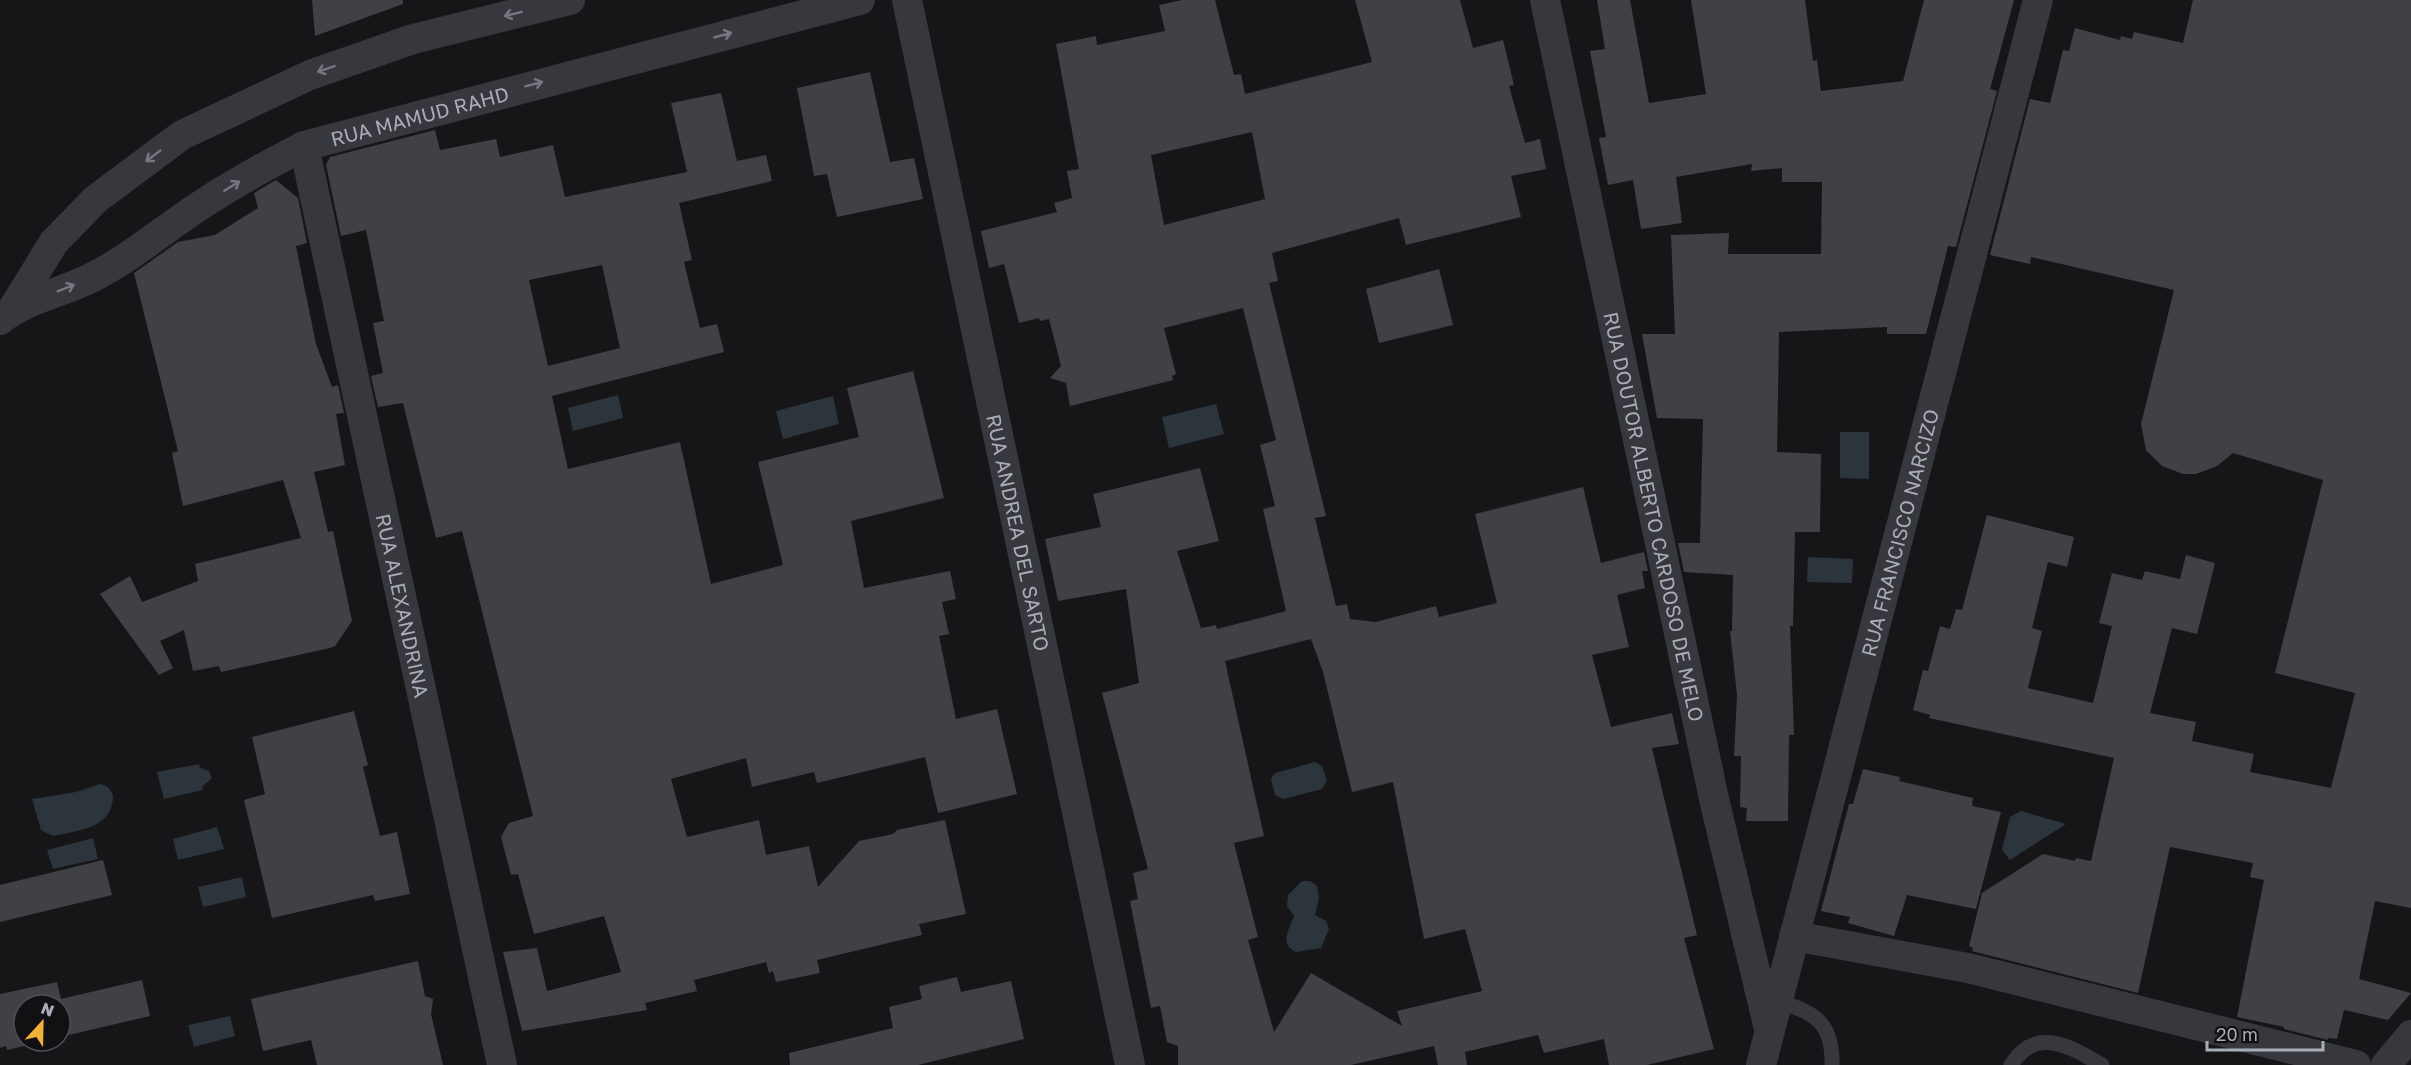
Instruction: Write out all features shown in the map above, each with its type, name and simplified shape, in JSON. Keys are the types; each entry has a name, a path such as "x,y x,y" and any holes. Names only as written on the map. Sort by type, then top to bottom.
{"street":[{"name":"RUA MAMUD RAHD","path":"6,315 54,242 96,199 182,135 310,75 413,39 570,0"},
{"name":"RUA MAMUD RAHD","path":"6,315 90,278 138,251 229,187 304,146 860,0"},
{"name":"RUA ANDREA DEL SARTO","path":"907,0 1130,1065"},
{"name":"RUA DOUTOR ALBERTO CARDOSO DE MELO","path":"1545,0 1714,799 1770,1031"},
{"name":"RUA FRANCISCO NARCIZO","path":"1761,1065 2038,0"},
{"name":"RUA ALEXANDRINA","path":"304,146 502,1065"},
{"path":"1794,936 1968,968 2355,1065"},
{"path":"2386,1065 2411,1035"}],"lane":[{"path":"1777,1001 1801,1008 1817,1017 1828,1032 1832,1065"},
{"path":"2011,1065 2025,1048 2039,1042 2057,1043 2076,1050 2102,1065"}],"shaded area":[{"path":"618,395 623,418 573,431 568,408"},
{"path":"833,396 839,424 783,439 776,411"},
{"path":"1216,404 1224,434 1169,448 1162,417"},
{"path":"1840,432 1869,432 1869,479 1840,478"},
{"path":"1808,557 1853,559 1852,583 1807,582"},
{"path":"1315,762 1322,766 1327,781 1322,789 1283,799 1275,795 1271,779 1275,773"},
{"path":"199,764 200,768 209,771 212,778 202,787 203,790 164,799 157,772"},
{"path":"100,784 108,787 113,795 107,815 101,821 93,826 53,836 41,830 32,799 76,792"},
{"path":"2021,811 2066,824 2010,860 2002,850 2010,817"},
{"path":"217,827 224,849 178,860 173,839"},
{"path":"93,838 98,859 53,869 47,850"},
{"path":"242,877 246,897 203,907 198,887"},
{"path":"1302,881 1310,881 1317,886 1319,898 1315,915 1326,921 1329,929 1321,948 1296,952 1286,940 1294,916 1287,906 1288,895"},
{"path":"230,1016 235,1036 194,1047 188,1025"}],"building":[{"path":"312,0 403,0 403,4 315,36"},
{"path":"1182,0 1215,0 1234,75 1241,74 1245,94 1372,62 1355,0 1460,0 1473,48 1503,40 1514,85 1509,86 1525,143 1540,139 1546,169 1511,176 1521,217 1406,245 1399,218 1272,253 1278,281 1269,283 1326,516 1315,518 1336,606 1347,604 1350,619 1376,622 1436,606 1439,617 1497,603 1475,514 1583,487 1601,563 1644,552 1648,571 1642,571 1645,588 1617,595 1629,647 1592,655 1611,727 1672,713 1679,744 1652,748 1697,935 1684,938 1714,1049 1647,1065 1609,1065 1604,1039 1544,1053 1538,1035 1465,1052 1467,1065 1438,1065 1434,1046 1351,1065 1178,1065 1178,1046 1167,1042 1160,1006 1151,1008 1130,901 1138,899 1133,873 1148,869 1102,693 1139,683 1126,589 1058,601 1045,539 1101,527 1093,494 1200,468 1219,541 1177,551 1201,628 1216,625 1217,629 1286,611 1263,509 1275,506 1260,445 1276,440 1243,308 1164,328 1176,374 1172,376 1173,380 1070,406 1066,383 1050,378 1061,366 1049,319 1040,321 1039,318 1019,323 1004,264 989,268 981,231 1057,212 1054,203 1072,198 1067,171 1079,169 1056,44 1096,36 1097,45 1165,31 1159,5","holes":["1252,132 1265,199 1164,225 1151,155","1311,639 1323,672 1352,792 1393,782 1424,939 1465,929 1482,991 1397,1011 1402,1026 1311,973 1274,1032 1248,940 1258,937 1234,843 1264,836 1225,661"]},
{"path":"1597,0 1630,0 1649,103 1706,94 1691,0 1805,0 1813,61 1817,60 1821,91 1903,81 1924,0 2014,0 1990,89 1997,91 1956,247 1948,246 1926,334 1887,334 1887,327 1779,332 1777,452 1821,454 1820,532 1795,532 1793,626 1790,626 1794,735 1789,735 1788,821 1746,821 1747,808 1740,807 1741,756 1734,756 1737,695 1730,631 1732,631 1733,575 1684,572 1678,543 1700,543 1703,419 1657,418 1642,334 1675,334 1671,235 1729,233 1728,254 1821,254 1822,182 1782,182 1782,168 1751,171 1752,164 1676,177 1682,223 1641,229 1633,180 1608,185 1599,138 1606,137 1590,51 1605,49"},
{"path":"2193,0 2411,0 2411,908 2375,901 2359,979 2411,993 2388,1020 2344,1010 2337,1039 2328,1038 2328,1040 2284,1029 2284,1027 2237,1017 2264,880 2250,877 2253,863 2170,847 2138,993 1972,951 1973,948 1969,946 1982,893 2043,854 2075,861 2076,858 2091,861 2114,758 1929,718 1930,715 1913,710 1923,670 1928,671 1940,626 1950,629 1956,609 1962,610 1987,515 2074,537 2067,567 2048,562 2032,628 2042,631 2028,688 2093,703 2112,626 2099,623 2112,573 2142,580 2145,571 2180,579 2186,555 2215,563 2197,634 2172,628 2150,713 2196,722 2192,741 2254,754 2250,772 2331,788 2355,693 2275,673 2323,480 2233,453 2217,466 2196,474 2183,474 2162,466 2146,450 2141,424 2174,290 2031,257 2030,264 1990,255 2030,99 2050,103 2063,50 2069,51 2075,28 2120,40 2121,36 2132,39 2134,32 2183,43"},
{"path":"870,72 890,162 914,158 923,199 837,217 827,174 814,176 797,88"},
{"path":"721,93 737,161 766,155 772,181 679,203 692,260 684,262 700,328 717,324 724,352 552,396 568,469 680,442 711,584 783,565 758,462 859,437 847,388 913,371 944,498 851,521 864,588 950,571 956,599 942,602 949,634 939,636 956,719 997,709 1017,794 938,813 925,757 817,783 814,772 752,787 746,758 671,779 687,837 759,820 766,855 809,846 818,887 859,841 945,820 966,914 919,924 922,935 817,960 820,973 776,982 773,971 769,973 766,962 694,980 697,991 645,1003 647,1010 522,1031 503,952 537,948 547,991 621,972 604,916 534,934 518,874 511,875 501,837 509,823 533,816 462,531 436,538 403,403 378,407 371,376 383,373 373,323 384,321 366,230 341,236 326,165 330,157 435,130 440,150 496,139 500,157 553,145 565,197 687,172 671,103","holes":["602,265 620,348 548,366 529,280"]},
{"path":"276,180 298,198 307,243 296,246 316,344 332,387 338,385 344,413 336,414 345,465 314,472 328,532 333,531 352,621 335,646 330,648 221,672 219,666 193,671 184,630 160,641 173,668 159,675 100,594 130,576 142,602 198,581 195,564 301,538 283,480 183,506 172,453 178,451 134,273 178,242 215,235 258,208 254,193"},
{"path":"1439,269 1453,325 1379,343 1366,289"},
{"path":"354,711 368,765 363,767 380,836 397,832 410,894 375,901 373,895 272,918 244,800 265,794 252,737"},
{"path":"1863,769 1900,777 1899,781 1973,798 1972,806 2001,812 1976,909 1907,895 1894,936 1848,923 1850,917 1821,911 1849,804 1853,804"},
{"path":"103,860 112,895 0,922 0,885"},
{"path":"418,961 425,996 433,999 431,1014 443,1065 317,1065 311,1040 263,1051 251,999"},
{"path":"957,977 961,992 1011,981 1024,1039 918,1065 790,1065 789,1053 893,1028 889,1007 922,999 919,986"},
{"path":"142,980 150,1016 72,1034 72,996"},
{"path":"57,982 60,993 12,993 12,1049 7,1050 6,1046 0,1048 0,994"}]}
